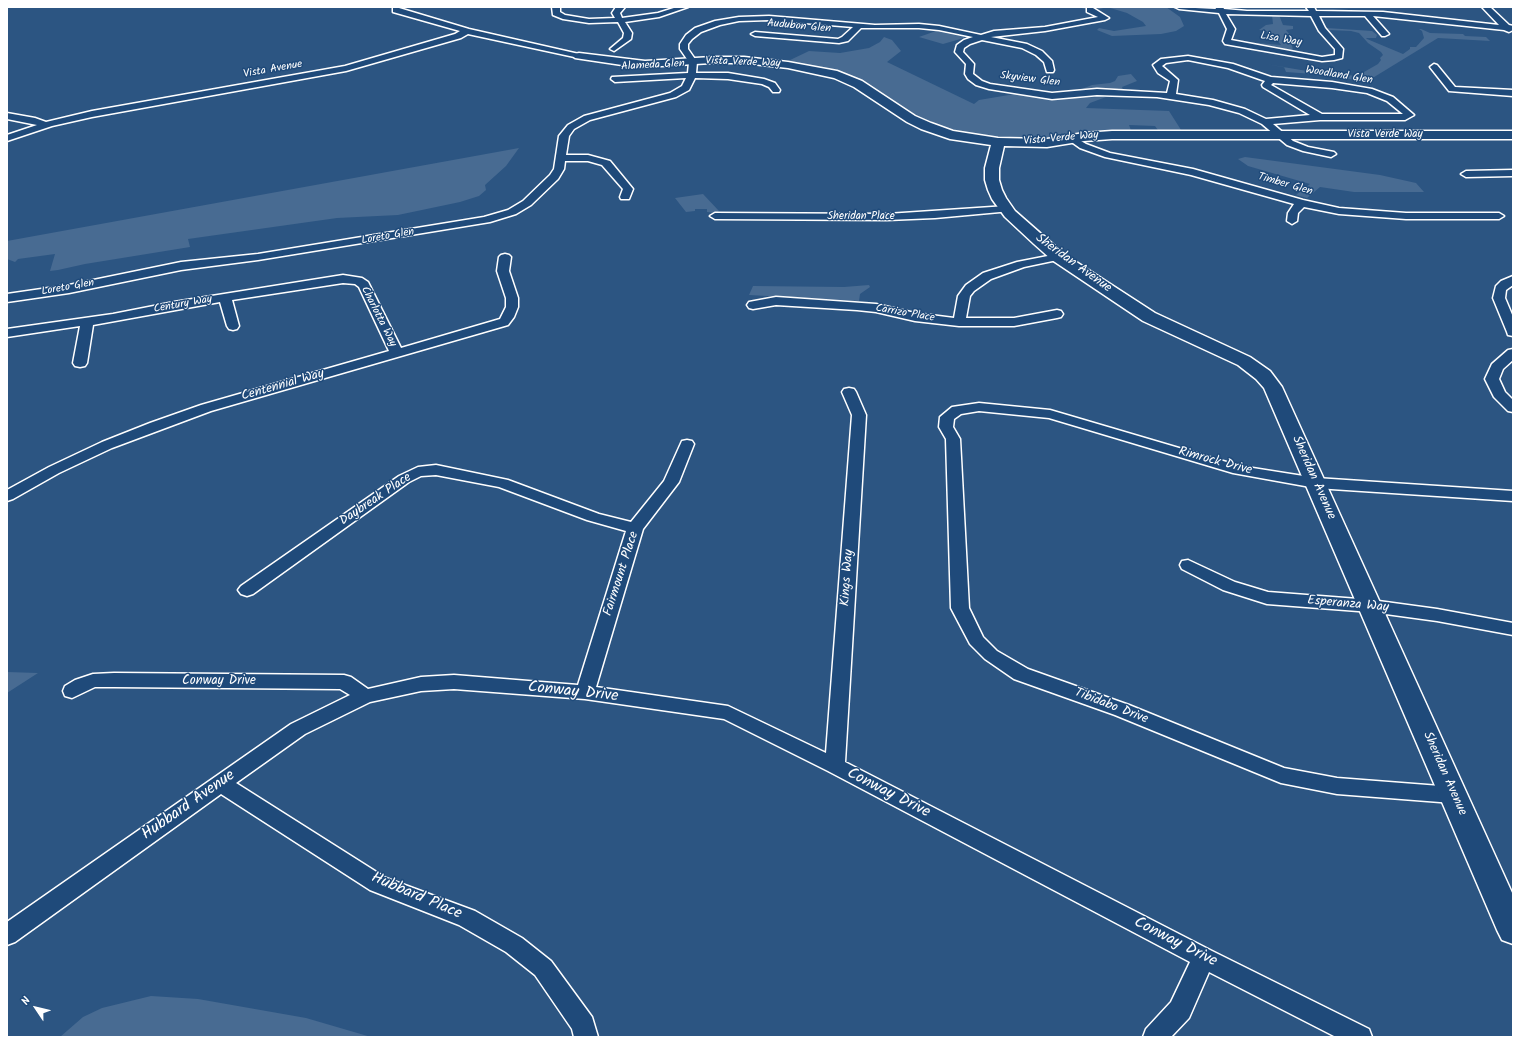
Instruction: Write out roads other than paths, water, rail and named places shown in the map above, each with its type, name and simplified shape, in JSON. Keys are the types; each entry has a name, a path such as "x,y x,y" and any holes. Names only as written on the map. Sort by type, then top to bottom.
{"street":[{"path":"556,7 556,13 563,17 575,20 621,20 659,15 684,7"},
{"path":"614,50 627,38 628,33 616,13 621,7"},
{"path":"1179,7 1264,13 1312,10 1415,16 1511,30"},
{"path":"1486,7 1511,30"},
{"name":"Lisa Way","path":"1220,9 1228,21 1231,29 1226,40 1228,42 1322,58 1339,56 1339,49 1322,29 1312,10"},
{"path":"396,10 467,31 579,56"},
{"name":"Skyview Glen","path":"1090,10 1105,18 1045,29 1003,31 967,42 960,47 959,52 970,64 969,74 979,83 989,86 1052,96 1098,92 1171,95 1225,105 1265,122 1290,143 1306,149 1332,154"},
{"path":"1366,13 1385,34"},
{"path":"692,75 693,62 684,49 684,44 689,37 698,30 718,22 770,14 859,26 888,28 919,26 939,28 979,38 1024,46 1039,53 1048,61 1050,70"},
{"name":"Audubon Glen","path":"755,34 839,41 845,39 859,26"},
{"name":"Vista Avenue","path":"7,138 45,125 108,111 346,68 458,36 467,31"},
{"path":"776,45 789,37"},
{"name":"Vista Verde Way","path":"579,56 637,63 744,60 778,63 837,75 858,84 911,119 926,126 950,135 998,142 1025,144 1047,143 1072,138 1112,135 1513,135"},
{"name":"Woodland Glen","path":"1171,95 1174,80 1161,71 1157,65 1164,61 1178,58 1205,60 1230,66 1258,77 1271,80 1325,84 1369,91 1390,99 1409,115 1405,117 1320,117 1265,122"},
{"path":"1434,67 1452,89 1513,92"},
{"name":"Loreto Glen","path":"7,298 69,289 181,266 258,257 486,220 512,212 544,188 554,177 559,169 564,136 571,127 587,118 673,95 686,88 692,75"},
{"name":"Alameda Glen","path":"615,79 716,75 742,78 768,84 776,90"},
{"path":"1271,80 1266,85 1320,117"},
{"path":"7,116 35,121 45,125"},
{"name":"Timber Glen","path":"1072,138 1083,146 1108,155 1193,172 1301,203 1347,212 1406,216 1499,216"},
{"name":"Sheridan Avenue","path":"998,142 992,168 992,180 999,199 1039,241 1058,257 1149,317 1244,361 1263,376 1273,387 1513,930"},
{"path":"560,158 588,158 606,163 628,189 625,197"},
{"path":"1466,174 1513,173"},
{"path":"1292,221 1293,212 1301,203"},
{"name":"Sheridan Place","path":"715,216 887,217 1007,209"},
{"path":"959,322 964,296 970,288 987,276 1021,264 1058,257"},
{"name":"Centennial Way","path":"7,496 61,467 107,445 206,408 504,322 512,307 512,298 503,271 505,258"},
{"name":"Century Way","path":"7,333 87,322 343,279 358,281"},
{"path":"1513,280 1505,284 1500,289 1499,298 1513,332"},
{"name":"Charlotta Way","path":"358,281 364,285 397,354"},
{"path":"225,298 233,326"},
{"name":"Carrizo Place","path":"753,304 776,301 857,306 876,308 915,317 959,322 1014,322 1057,314"},
{"path":"80,363 87,322"},
{"path":"1513,353 1497,367 1492,379 1499,394 1513,408"},
{"name":"Kings Way","path":"835,766 859,415 849,392"},
{"name":"Rimrock Drive","path":"953,439 946,427 947,417 957,410 979,407 1050,414 1238,470 1316,484 1513,496"},
{"name":"Tibidabo Drive","path":"953,439 960,608 976,640 991,655 1021,674 1122,710 1281,775 1337,786 1454,795"},
{"name":"Fairmount Place","path":"585,692 635,528 671,482 687,444"},
{"name":"Daybreak Place","path":"247,590 404,479 418,472 436,470 503,483 594,518 635,528"},
{"name":"Esperanza Way","path":"1188,565 1229,586 1267,598 1371,606 1437,615 1513,629"},
{"name":"Conway Drive","path":"72,691 93,681 114,680 344,682 372,694 421,684 454,682 585,692 728,713 835,766 1204,958 1360,1037"},
{"name":"Hubbard Avenue","path":"7,935 298,729 372,694"},
{"name":"Hubbard Place","path":"220,783 378,884 466,918 514,945 543,968 583,1024 586,1037"},
{"path":"1155,1037 1180,1010 1204,958"}]}
